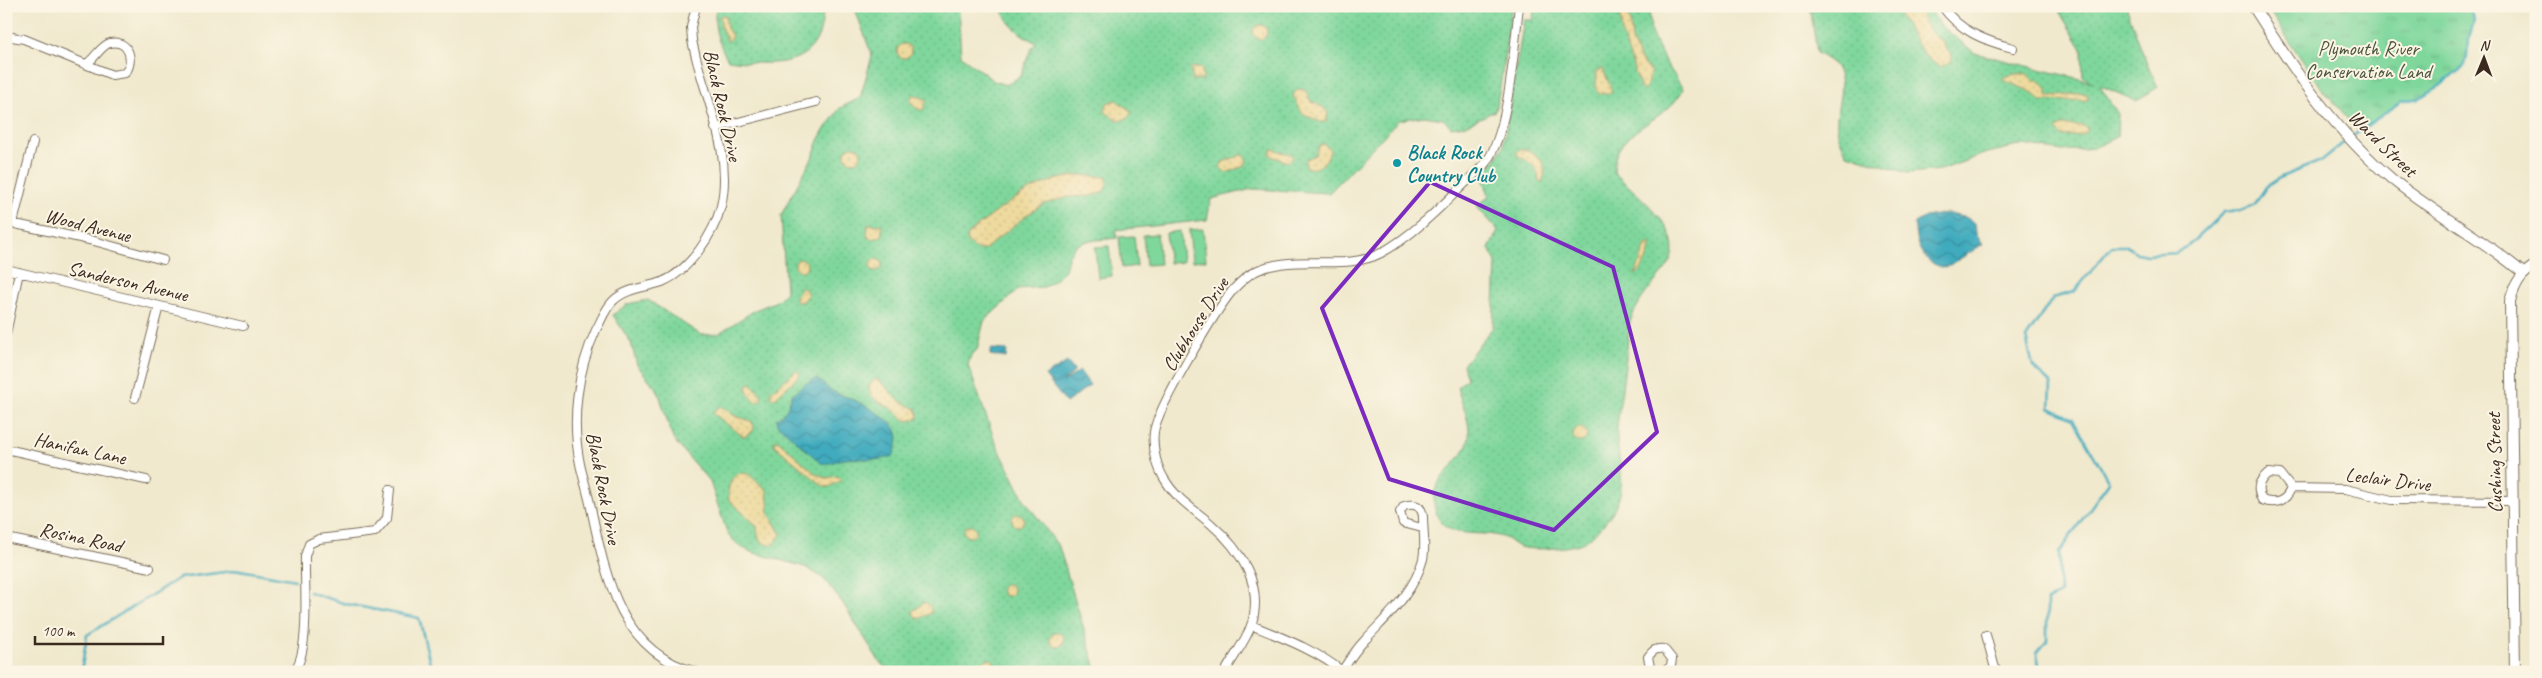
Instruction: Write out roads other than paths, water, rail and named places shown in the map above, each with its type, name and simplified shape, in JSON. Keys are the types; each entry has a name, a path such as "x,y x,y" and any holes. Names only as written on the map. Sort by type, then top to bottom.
{"street":[{"name":"Black Rock Drive","path":"696,6 691,27 692,40 723,165 720,207 712,227 692,257 671,277 632,290 613,301 595,333 586,358 576,416 580,462 600,555 617,604 638,634 651,647 672,661 697,672"},
{"name":"Clubhouse Drive","path":"1251,625 1253,586 1242,557 1227,538 1170,488 1161,472 1154,442 1159,414 1211,323 1242,280 1256,270 1275,263 1302,260 1360,260 1380,254 1414,229 1492,156 1502,128 1519,6"},
{"path":"1942,6 1950,17 1964,29 1980,37 2013,48"},
{"name":"Ward Street","path":"2253,6 2308,89 2345,133 2376,165 2412,195 2477,238 2523,273"},
{"path":"6,36 24,38 112,76 121,75 129,68 131,55 125,46 118,43 110,43 86,64"},
{"path":"715,128 816,102"},
{"path":"10,223 32,142"},
{"name":"Wood Avenue","path":"10,223 94,241 163,260"},
{"path":"2523,273 2536,265"},
{"name":"Sanderson Avenue","path":"6,269 243,326"},
{"path":"6,334 19,272"},
{"name":"Cushing Street","path":"2515,672 2510,302 2514,286 2523,273"},
{"path":"135,398 159,306"},
{"name":"Hanifan Lane","path":"6,449 146,480"},
{"path":"2268,474 2280,474 2291,488 2288,495 2280,502 2271,504 2262,500 2257,490 2259,481 2268,474"},
{"name":"Leclair Drive","path":"2291,488 2345,489 2392,500 2512,501"},
{"path":"293,672 300,661 304,644 305,556 309,544 319,539 375,532 387,518 390,490"},
{"path":"1225,672 1251,625 1292,642 1342,671 1365,639 1398,606 1413,582 1423,559 1424,542 1422,528"},
{"name":"Rosina Road","path":"6,538 150,568"},
{"path":"1986,636 1996,672"},
{"path":"1651,672 1648,657 1658,648 1664,649 1672,659 1670,666 1664,672"}],"water":[{"path":"1946,213 1967,218 1975,223 1976,233 1983,244 1946,268 1938,266 1926,258 1918,246 1915,223 1925,217"},
{"path":"991,349 1007,350 1006,358 990,355"},
{"path":"1067,362 1075,371 1062,383 1080,371 1090,385 1066,403 1045,376"},
{"path":"816,379 832,391 871,409 893,425 898,441 893,456 881,459 850,459 821,463 777,424 776,419 786,411 792,395 808,382"}],"waterway":[{"path":"2351,137 2401,102 2419,98 2440,86 2464,66 2468,58 2469,38 2474,21 2473,15 2467,6"},
{"path":"2040,672 2037,653 2047,641 2047,601 2060,594 2059,552 2109,482 2073,419 2050,408 2051,384 2033,366 2026,338 2053,298 2074,292 2112,246 2126,246 2137,253 2147,255 2176,253 2188,246 2224,212 2241,210 2255,204 2266,187 2281,177 2321,161 2347,140"},
{"path":"81,672 87,635 179,578 240,570 295,580"},
{"path":"309,592 346,604 419,618 431,667 439,672"}],"place":[{"name":"Black Rock Country Club","path":"1397,163"}],"park label":[{"name":"Plymouth River Conservation Land","path":"2368,60"}]}
